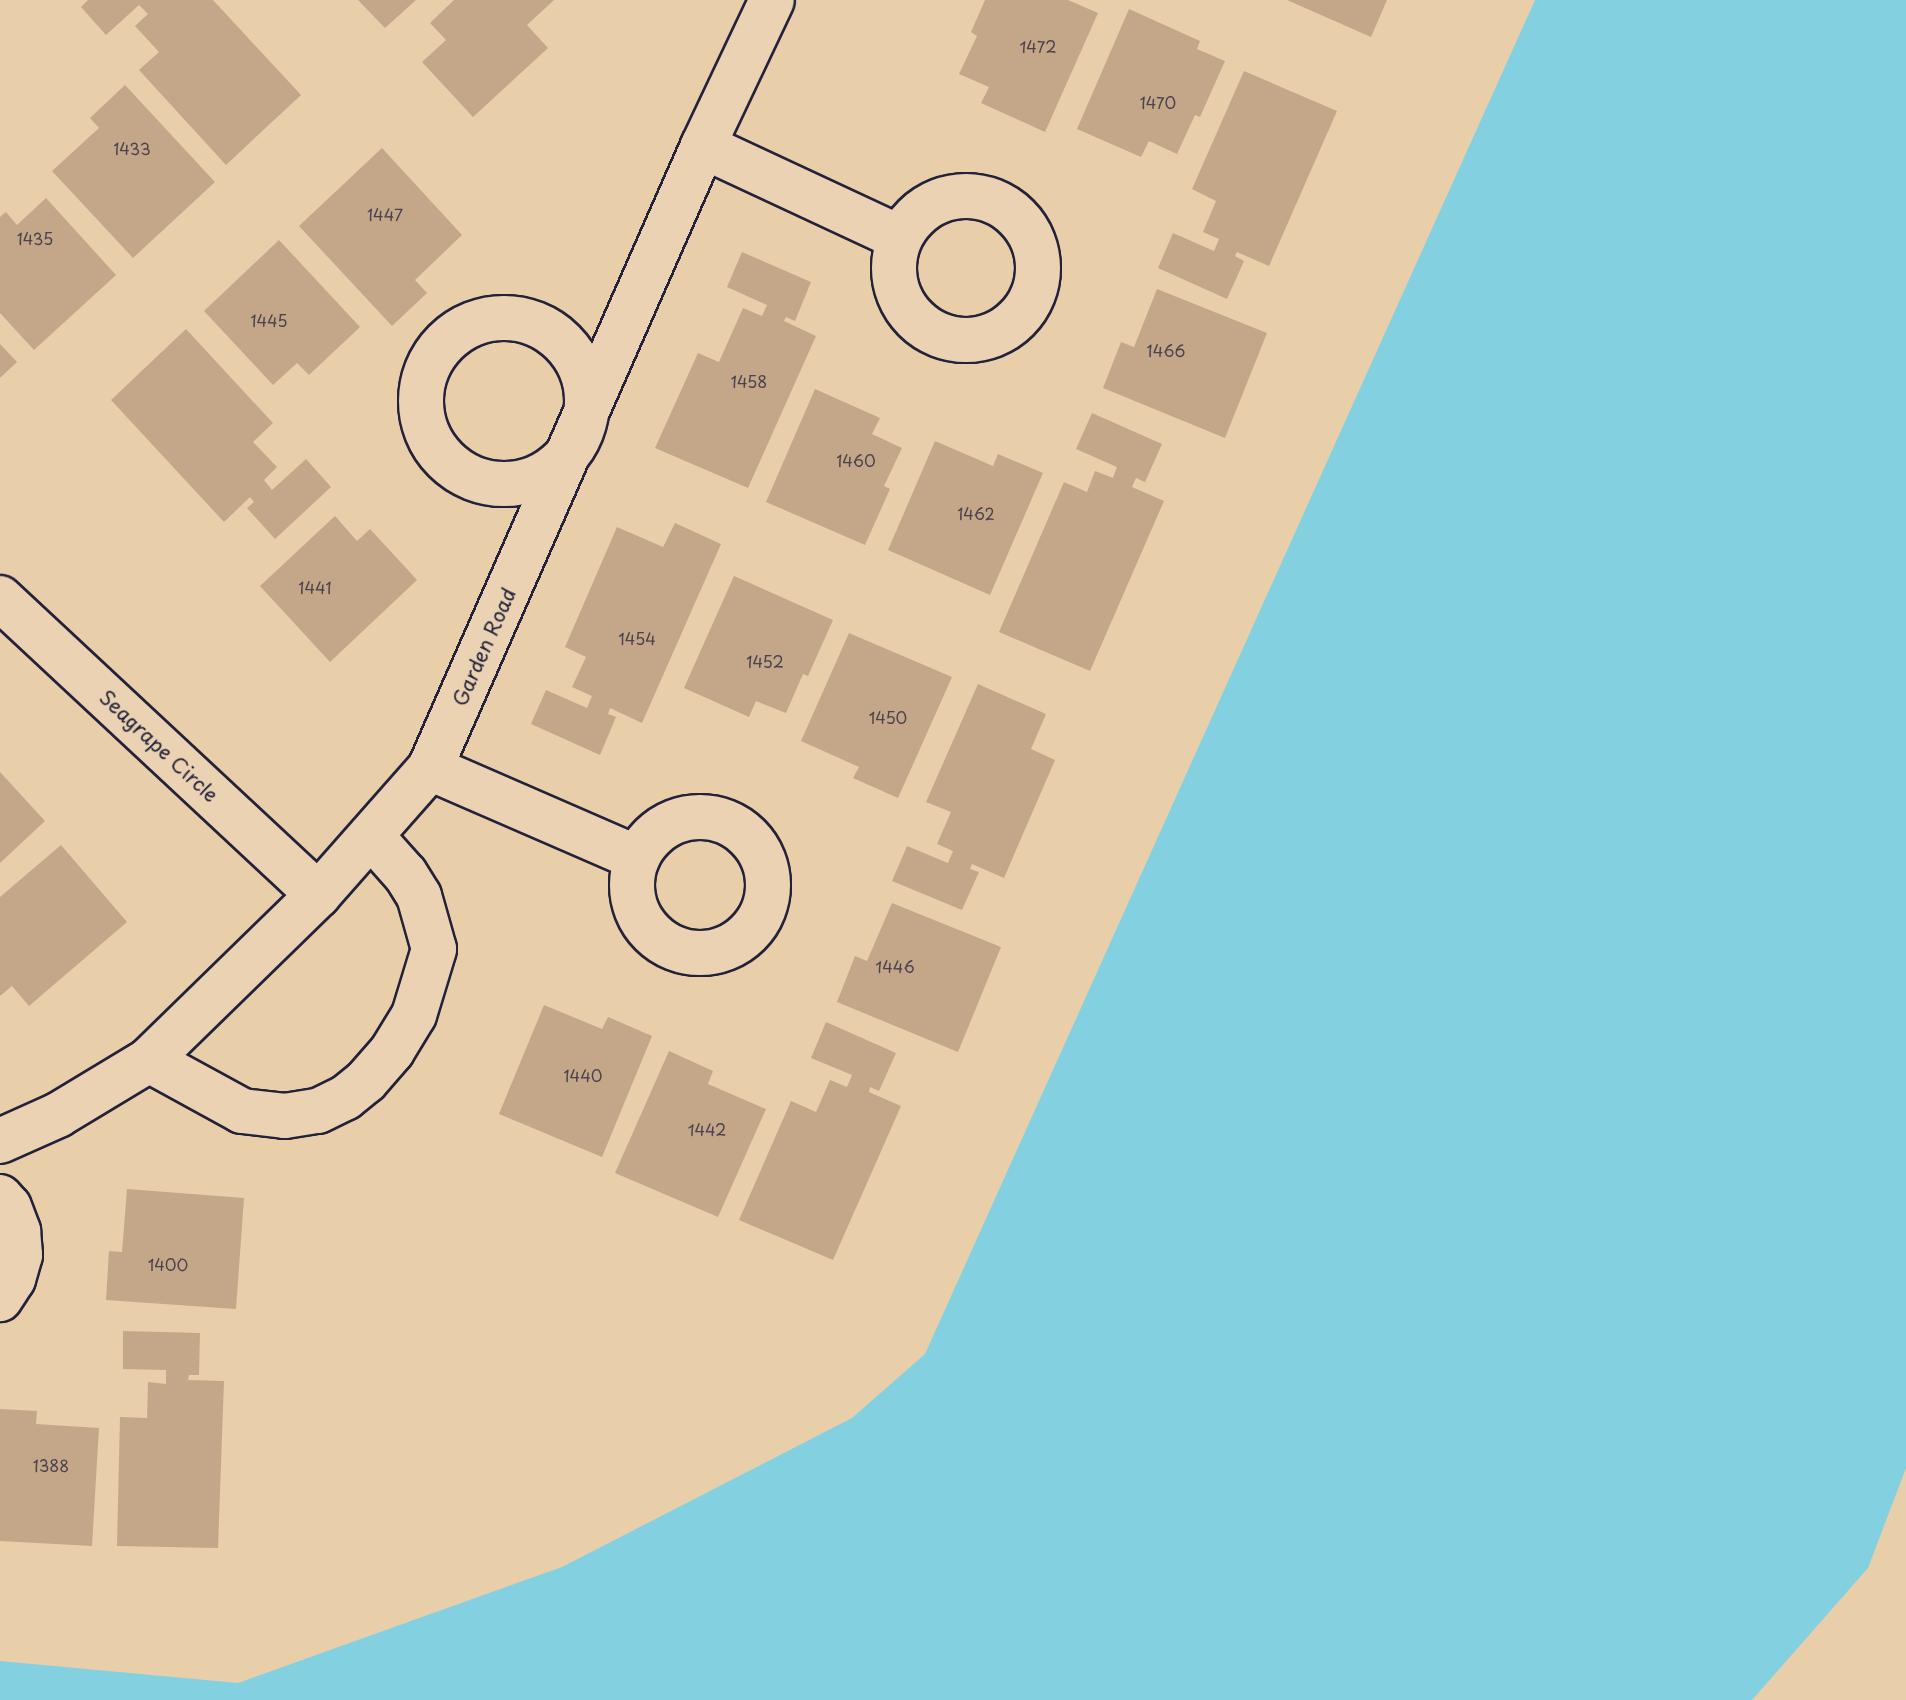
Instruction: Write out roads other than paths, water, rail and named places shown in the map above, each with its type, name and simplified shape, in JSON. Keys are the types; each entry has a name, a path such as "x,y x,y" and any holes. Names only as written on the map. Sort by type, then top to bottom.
{"street":[{"name":"Garden Road","path":"0,1141 58,1115 134,1073 149,1060 318,895 430,768 574,446 703,146 772,0"},
{"path":"703,146 900,238"},
{"name":"Seagrape Circle","path":"0,598 318,895"},
{"path":"430,768 637,858"},
{"path":"149,1060 242,1111 285,1116 318,1111 345,1098 366,1081 392,1051 414,1015 434,949 419,896 405,874 372,837"},
{"path":"0,1197 9,1207 18,1231 20,1255 13,1279 0,1299"}],"water":[{"path":"1535,0 1906,0 1906,1468 1868,1568 1752,1700 0,1700 0,1661 238,1683 562,1567 852,1418 925,1354"}]}
